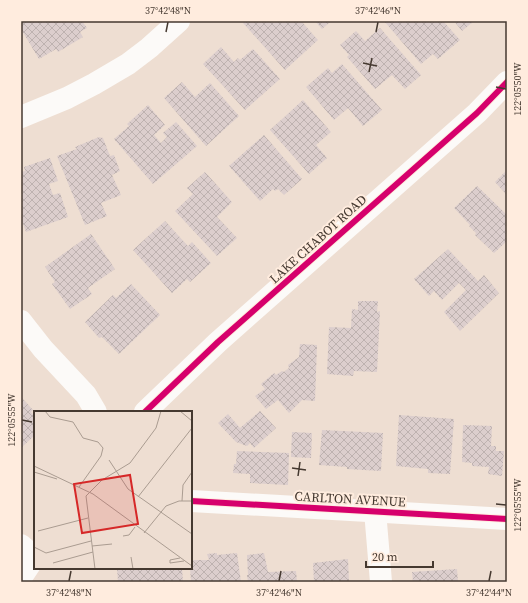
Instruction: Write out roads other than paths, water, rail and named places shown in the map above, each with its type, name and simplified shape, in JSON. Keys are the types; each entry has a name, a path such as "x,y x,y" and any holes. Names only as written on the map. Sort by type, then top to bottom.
{"street":[{"path":"21,117 67,98 128,64 149,48 178,21"},
{"name":"LAKE CHABOT ROAD","path":"146,411 218,342 477,113 507,82"},
{"path":"21,321 43,349 86,395 95,411"},
{"name":"CARLTON AVENUE","path":"192,501 507,519"},
{"path":"375,511 381,582"},
{"path":"21,545 34,556"},
{"path":"21,578 34,558"}]}
